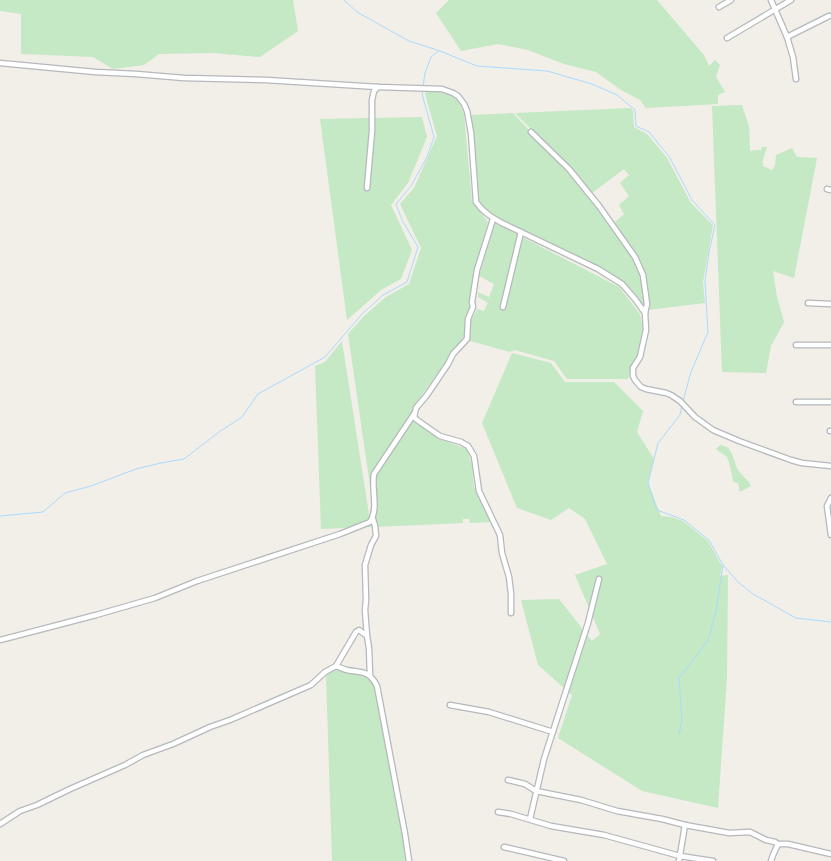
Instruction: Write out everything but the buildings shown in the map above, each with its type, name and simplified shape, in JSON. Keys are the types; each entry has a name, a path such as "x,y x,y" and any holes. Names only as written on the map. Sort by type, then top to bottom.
{"street":[{"path":"719,7 731,0"},
{"path":"771,0 788,37 796,79"},
{"path":"727,38 791,0"},
{"path":"788,37 829,16"},
{"path":"0,63 109,74 442,89 453,93 458,96 467,110 472,132 476,202 482,210 493,218 598,269 622,284 645,313"},
{"path":"367,188 372,130 372,100 374,91 378,87"},
{"path":"531,132 569,169 599,206 635,257 643,275 647,304 645,313 646,330 640,358 633,368 633,376 641,387 668,393 682,403 695,417 718,433 791,460 831,466"},
{"path":"370,675 365,610 365,565 376,536 372,519 375,499 374,474 414,414 416,408 448,364 453,354 467,338 468,319 473,307 477,270 493,218"},
{"path":"503,307 521,232"},
{"path":"808,303 831,304"},
{"path":"796,345 831,346"},
{"path":"796,402 831,402"},
{"path":"414,414 417,420 440,436 468,446 474,456 479,491 502,540 502,553 509,577 511,613"},
{"path":"831,498 827,506 831,535"},
{"path":"0,640 155,598 197,581 340,534 370,522 372,519"},
{"path":"530,819 544,759 588,623 599,580"},
{"path":"0,824 20,811 125,765 143,755 311,685 325,672 336,666 356,632 359,630 367,636"},
{"path":"336,666 345,670 365,672 370,675 378,686 405,834 408,861"},
{"path":"450,706 489,712 553,732"},
{"path":"508,780 525,784 536,791 581,800 616,812 662,819 729,833 750,832 778,844 788,844 831,854"},
{"path":"498,812 551,826 604,835 680,858 713,861"},
{"path":"680,858 685,825"},
{"path":"771,861 778,844"},
{"path":"504,846 564,861"}],"green space":[{"path":"0,0 293,0 298,31 260,57 212,53 159,54 144,65 113,69 93,57 21,54 21,14 0,11"},
{"path":"449,0 657,0 704,55 709,66 715,60 720,65 716,77 725,92 718,95 718,104 646,108 640,100 621,90 596,72 564,64 528,50 498,44 461,51 436,13"},
{"path":"427,90 451,96 460,105 464,115 472,202 488,222 472,280 472,305 466,315 464,336 414,406 410,417 437,438 467,449 472,465 474,487 493,522 470,523 469,519 463,519 463,523 376,527 348,334 364,316 386,297 409,284 421,248 400,204 414,188 437,136 425,94"},
{"path":"742,105 749,126 750,151 761,150 762,147 767,147 763,166 772,170 775,166 776,155 792,148 797,157 817,158 794,278 773,271 777,297 784,322 771,346 766,373 722,372 712,106"},
{"path":"631,108 633,111 634,127 647,134 667,158 691,203 713,225 703,282 705,303 648,310 647,286 640,264 614,223 624,214 619,205 629,196 620,183 629,175 624,169 592,193 515,113"},
{"path":"513,113 580,187 627,250 637,266 641,278 644,308 623,283 489,214 478,201 473,130 470,115"},
{"path":"422,117 427,137 408,183 391,205 412,250 401,279 381,290 347,320 320,119"},
{"path":"495,223 619,287 640,314 643,329 637,356 632,363 628,379 567,379 554,361 515,350 510,352 470,341 471,321 477,309 484,311 488,303 478,297 478,292 489,297 494,284 479,276"},
{"path":"342,341 371,527 321,529 315,366 325,362"},
{"path":"512,353 551,363 565,382 614,382 643,411 637,432 654,459 648,483 661,516 683,521 708,541 722,566 720,576 728,575 727,678 718,808 642,791 558,738 572,695 538,665 521,600 559,599 592,641 600,634 575,575 607,564 585,519 569,508 551,520 517,508 482,423"},
{"path":"720,445 730,450 738,470 751,486 740,492 738,483 733,482 727,457 716,449"},
{"path":"336,668 344,672 367,676 376,691 407,861 332,861 326,676"}],"waterway":[{"path":"344,0 357,12 409,41 477,66 547,71 592,84 617,95 635,110 636,126 649,132 670,158 692,200 715,225 705,281 708,332 691,372 683,401"},
{"path":"423,87 425,73 431,57 439,51"},
{"path":"0,516 43,512 65,493 91,486 136,469 184,459 242,417 258,394 325,357 362,314 383,295 407,282 418,247 402,220 396,204 411,186 427,157 434,137 422,94 423,91"},
{"path":"682,405 680,415 658,443 648,483 657,510 684,520 709,540 723,565"},
{"path":"679,734 682,720 679,678 708,641 716,611 723,565 738,582 753,594 796,618 831,622"}]}
